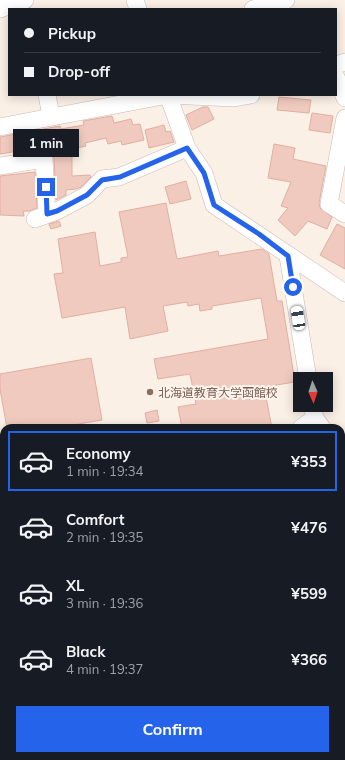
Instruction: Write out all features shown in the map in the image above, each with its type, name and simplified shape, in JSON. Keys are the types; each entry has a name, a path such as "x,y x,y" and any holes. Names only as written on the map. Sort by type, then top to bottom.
{"street":[{"path":"0,9 25,0"},
{"path":"257,8 286,0"},
{"path":"337,79 345,98"},
{"path":"47,96 51,116"},
{"path":"0,127 51,116 162,96"},
{"path":"168,96 187,148 204,173 214,205 345,293"},
{"path":"190,96 234,98 245,96"},
{"path":"345,118 341,162 329,204 345,214"},
{"path":"0,166 44,159 41,216 57,211 87,195 102,180 120,177 187,148"},
{"path":"288,256 307,372"}],"building":[{"path":"279,97 311,100 309,113 277,110"},
{"path":"203,107 208,107 214,119 192,130 186,115"},
{"path":"312,113 333,116 330,133 309,130"},
{"path":"112,116 114,123 131,119 133,125 140,124 144,140 122,145 121,141 108,144 106,138 85,143 86,146 72,149 72,176 90,175 91,177 81,187 66,190 66,195 56,200 54,158 52,153 43,149 43,147 0,154 0,137 60,126 61,129 84,125 83,121"},
{"path":"164,125 166,132 170,131 174,142 149,148 145,130"},
{"path":"274,144 295,148 293,159 326,166 319,203 320,208 332,217 327,229 308,221 295,236 278,220 288,208 281,206 291,182 268,178"},
{"path":"35,172 37,208 29,211 23,211 24,216 0,215 0,176"},
{"path":"186,181 191,199 170,204 165,187"},
{"path":"166,203 177,259 218,251 219,256 262,249 269,254 277,301 282,301 293,372 293,382 264,387 271,424 181,424 178,407 196,404 190,374 158,379 154,359 268,339 261,298 212,306 212,309 200,311 199,304 188,306 187,302 163,306 168,331 130,339 125,307 62,318 54,274 63,273 58,239 95,232 100,266 121,262 121,258 128,257 119,212"},
{"path":"59,221 61,226 51,229 49,224"},
{"path":"337,224 345,228 345,269 320,255"},
{"path":"91,358 102,420 78,424 6,424 0,389 0,374"},
{"path":"157,410 159,421 147,423 145,413"}],"place":[{"name":"北海道教育大学函館校","path":"150,392"}],"route":[{"path":"46,187 47,214 57,211 92,192 102,180 120,177 187,148 204,173 214,205 259,234 288,256 293,287"}]}
